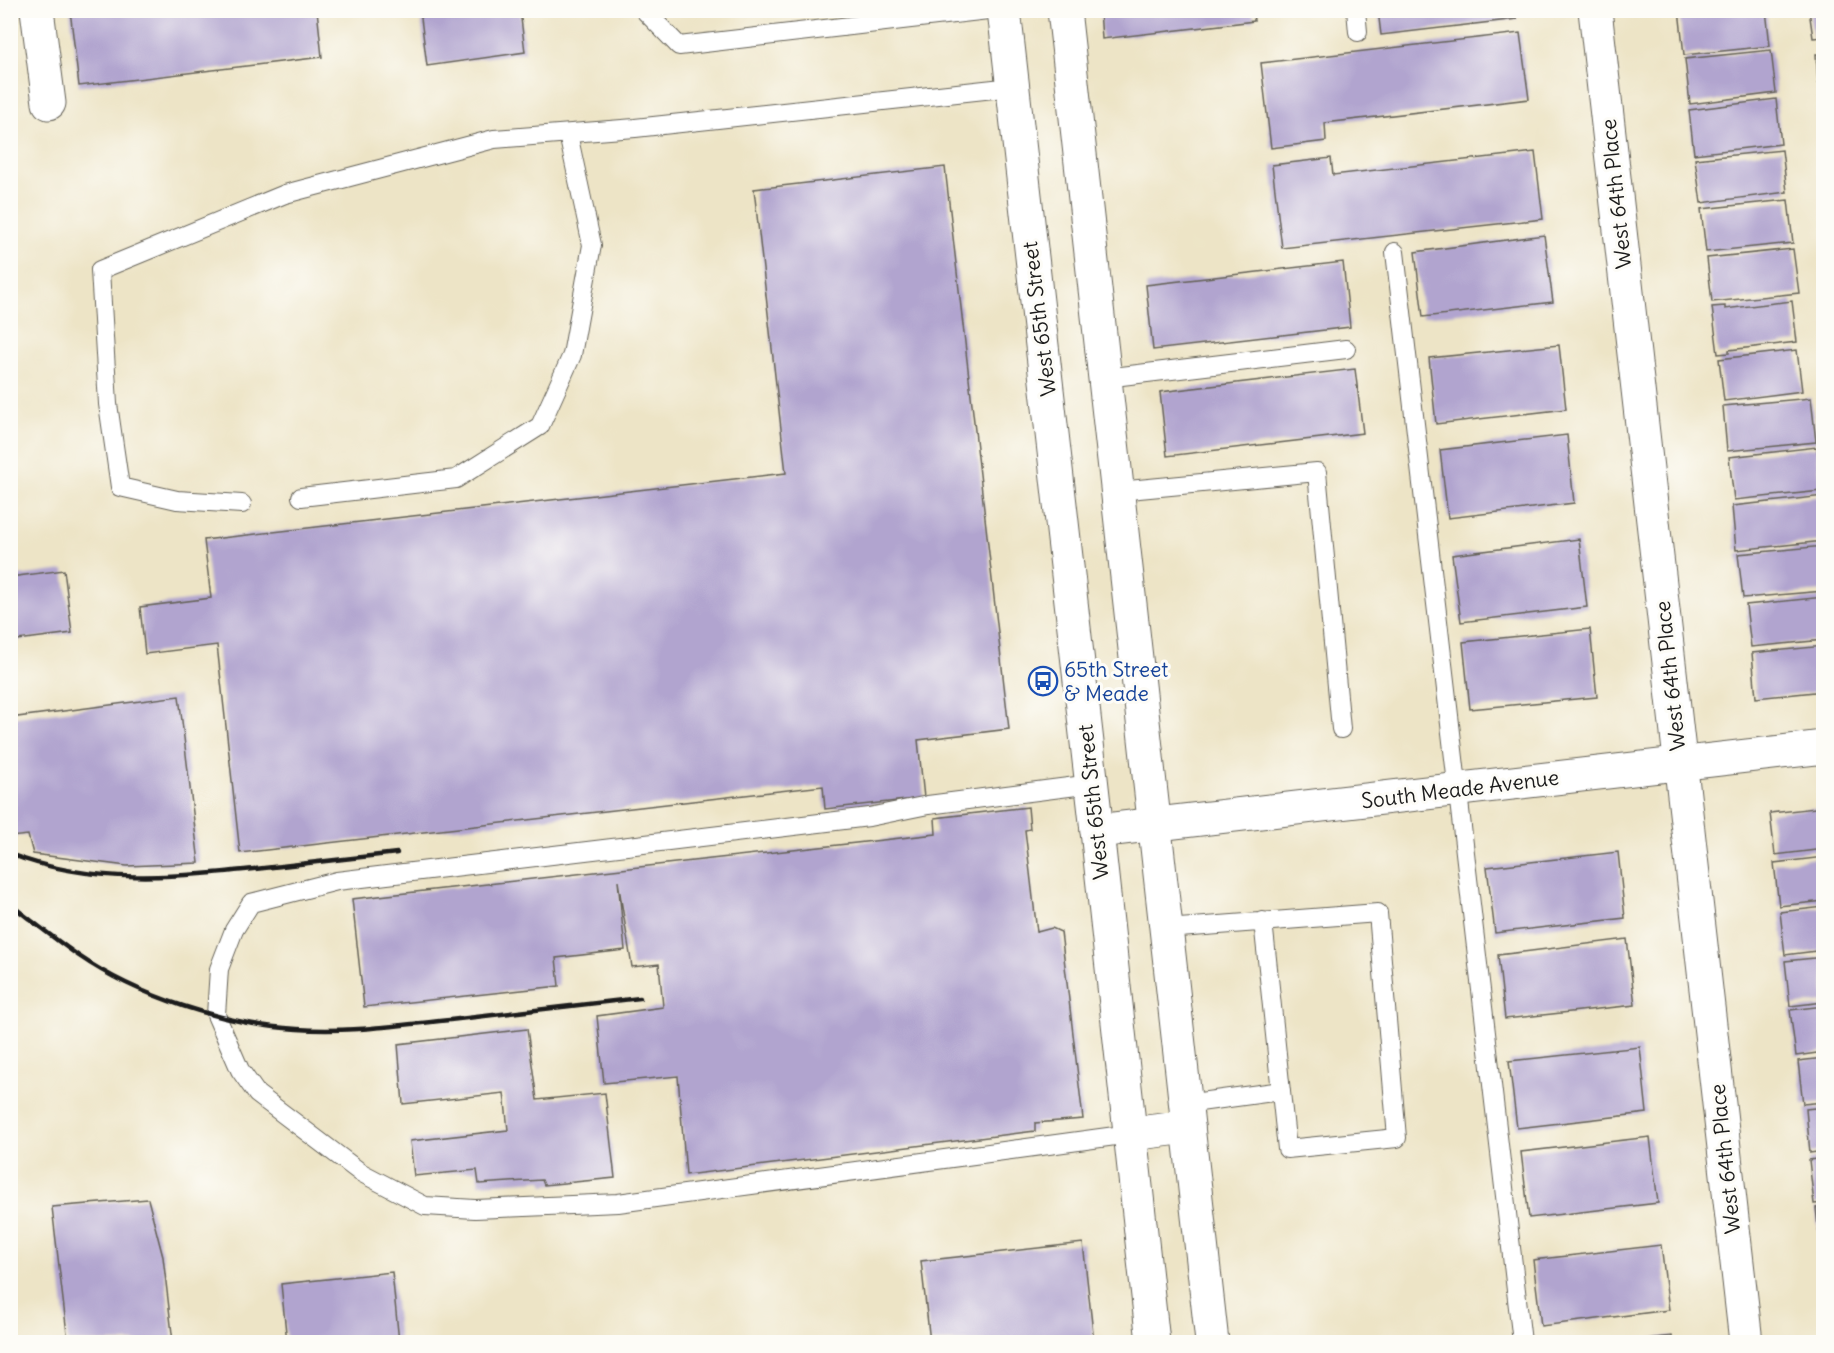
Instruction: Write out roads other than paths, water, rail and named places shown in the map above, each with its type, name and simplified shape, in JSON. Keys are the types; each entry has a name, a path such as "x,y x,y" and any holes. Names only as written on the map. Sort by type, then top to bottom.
{"street":[{"path":"37,10 49,103"},
{"name":"West 65th Street","path":"1004,10 1153,1342"},
{"path":"1064,10 1212,1342"},
{"name":"West 64th Place","path":"1595,10 1746,1342"},
{"name":"South Meade Avenue","path":"1097,831 1824,747"},
{"path":"1130,1134 1187,1116"}],"lane":[{"path":"644,10 679,46 988,10"},
{"path":"1356,10 1358,32"},
{"path":"242,504 177,500 120,487 108,404 100,270 285,194 494,139 635,128 1012,87"},
{"path":"301,497 456,479 540,426 572,355 592,245 568,134"},
{"path":"1395,252 1522,1342"},
{"path":"1105,378 1346,349"},
{"path":"1118,490 1317,472 1341,729"},
{"path":"1092,784 928,804 868,817 337,881 261,900 251,903 234,930 219,969 216,1015 240,1070 257,1094 360,1172 425,1206 475,1209 618,1203 1130,1134"},
{"path":"1166,929 1263,921 1378,913 1397,1138 1287,1149 1263,921"},
{"path":"1187,1116 1281,1091"}],"railway":[{"path":"10,854 72,871 104,875 169,876 397,853"},
{"path":"10,904 79,956 128,984 183,1006 241,1022 316,1030 374,1028 640,998"}],"place":[{"name":"65th Street & Meade","path":"1043,681"}]}
